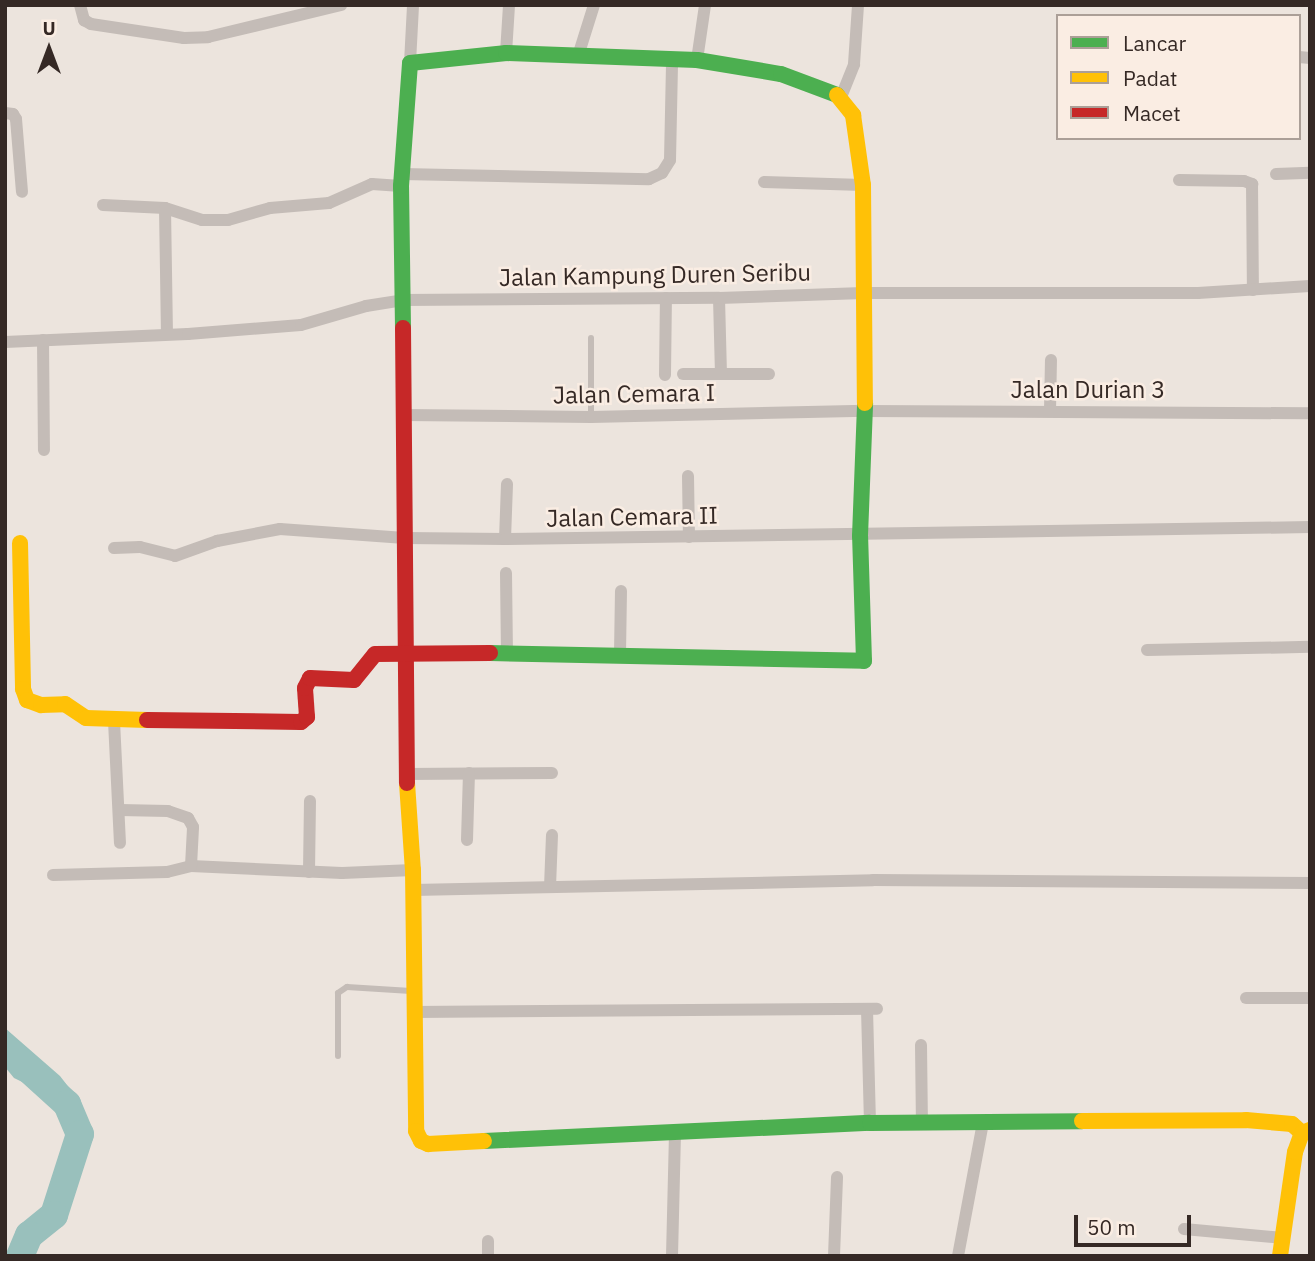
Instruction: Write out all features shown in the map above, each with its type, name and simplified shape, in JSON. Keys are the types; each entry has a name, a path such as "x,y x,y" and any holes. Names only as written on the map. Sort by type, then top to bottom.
{"street":[{"path":"80,5 84,20 91,24 184,38 208,37 341,5"},
{"path":"413,5 401,180 406,774 413,870 413,1119 421,1141 428,1144 870,1123 1245,1120 1292,1124 1306,1131 1290,1180 1280,1256"},
{"path":"506,53 509,5"},
{"path":"578,56 594,5"},
{"path":"697,60 705,5"},
{"path":"841,97 854,64 858,5"},
{"path":"20,543 23,689 27,700 41,705 65,704 86,718 114,722 236,719 301,722 307,717 305,688 310,678 354,680 375,654 620,654 864,661 860,536 865,411 863,185 853,115 841,97 813,83 781,74 697,60 506,53 410,64"},
{"path":"103,205 165,208 202,220 228,220 270,208 329,203 372,184 401,180 649,179 662,173 670,160 672,61"},
{"path":"5,113 13,114 16,119 22,192"},
{"path":"1276,174 1310,173"},
{"path":"1179,180 1244,181 1252,184 1253,290"},
{"path":"764,182 863,185"},
{"path":"165,208 167,333"},
{"name":"Jalan Kampung Duren Seribu","path":"5,342 301,325 366,306 402,300 719,298 863,293 1198,293 1310,286"},
{"path":"665,375 666,298"},
{"path":"719,298 721,374"},
{"path":"43,340 44,450"},
{"path":"1050,411 1051,360"},
{"path":"683,374 769,374"},
{"name":"Jalan Durian 3","path":"865,411 1310,413"},
{"name":"Jalan Cemara I","path":"403,415 591,417 865,411"},
{"path":"688,476 689,537"},
{"path":"505,539 507,484"},
{"name":"Jalan Cemara II","path":"114,548 140,547 175,556 217,541 280,529 405,538 505,539 860,536 1310,527"},
{"path":"506,573 507,653"},
{"path":"620,654 621,591"},
{"path":"1147,650 1310,647"},
{"path":"114,722 120,844"},
{"path":"467,840 469,773"},
{"path":"406,774 552,773"},
{"path":"309,872 310,801"},
{"path":"120,810 168,811 188,818 193,827 191,866"},
{"path":"550,887 552,835"},
{"path":"53,875 167,872 191,866 309,872 413,870"},
{"path":"413,890 873,880 1310,883"},
{"path":"1245,998 1310,998"},
{"path":"414,1012 872,1009 870,1123"},
{"path":"920,1045 922,1124"},
{"path":"958,1256 983,1122"},
{"path":"672,1256 675,1134"},
{"path":"834,1256 837,1177"},
{"path":"1184,1229 1283,1238"},
{"path":"488,1241 488,1256"}],"lane":[{"path":"591,338 591,417"},
{"path":"338,1056 338,993 347,987 412,991"}],"water":[{"path":"5,1028 60,1076 81,1103 63,1116 45,1093 14,1078 5,1067"}],"waterway":[{"path":"5,1048 67,1104 80,1134 54,1215 29,1235 20,1256"}],"traffic: fast":[{"path":"403,328 401,186 410,63 506,53 697,60 781,74 837,95"},
{"path":"490,653 864,661 860,536 865,403"},
{"path":"484,1141 870,1123 1082,1121"}],"traffic: slow":[{"path":"837,95 853,115 863,185 865,403"},
{"path":"20,543 23,689 27,700 41,705 65,704 86,718 147,720"},
{"path":"407,783 413,870 416,1131 421,1141 428,1144 484,1141"},
{"path":"1082,1121 1246,1120 1292,1124 1302,1133"},
{"path":"1280,1256 1295,1152 1302,1133 1310,1130"}],"traffic: jam":[{"path":"403,328 407,783"},
{"path":"147,720 301,722 307,717 305,688 310,678 354,680 375,654 490,653"}]}
